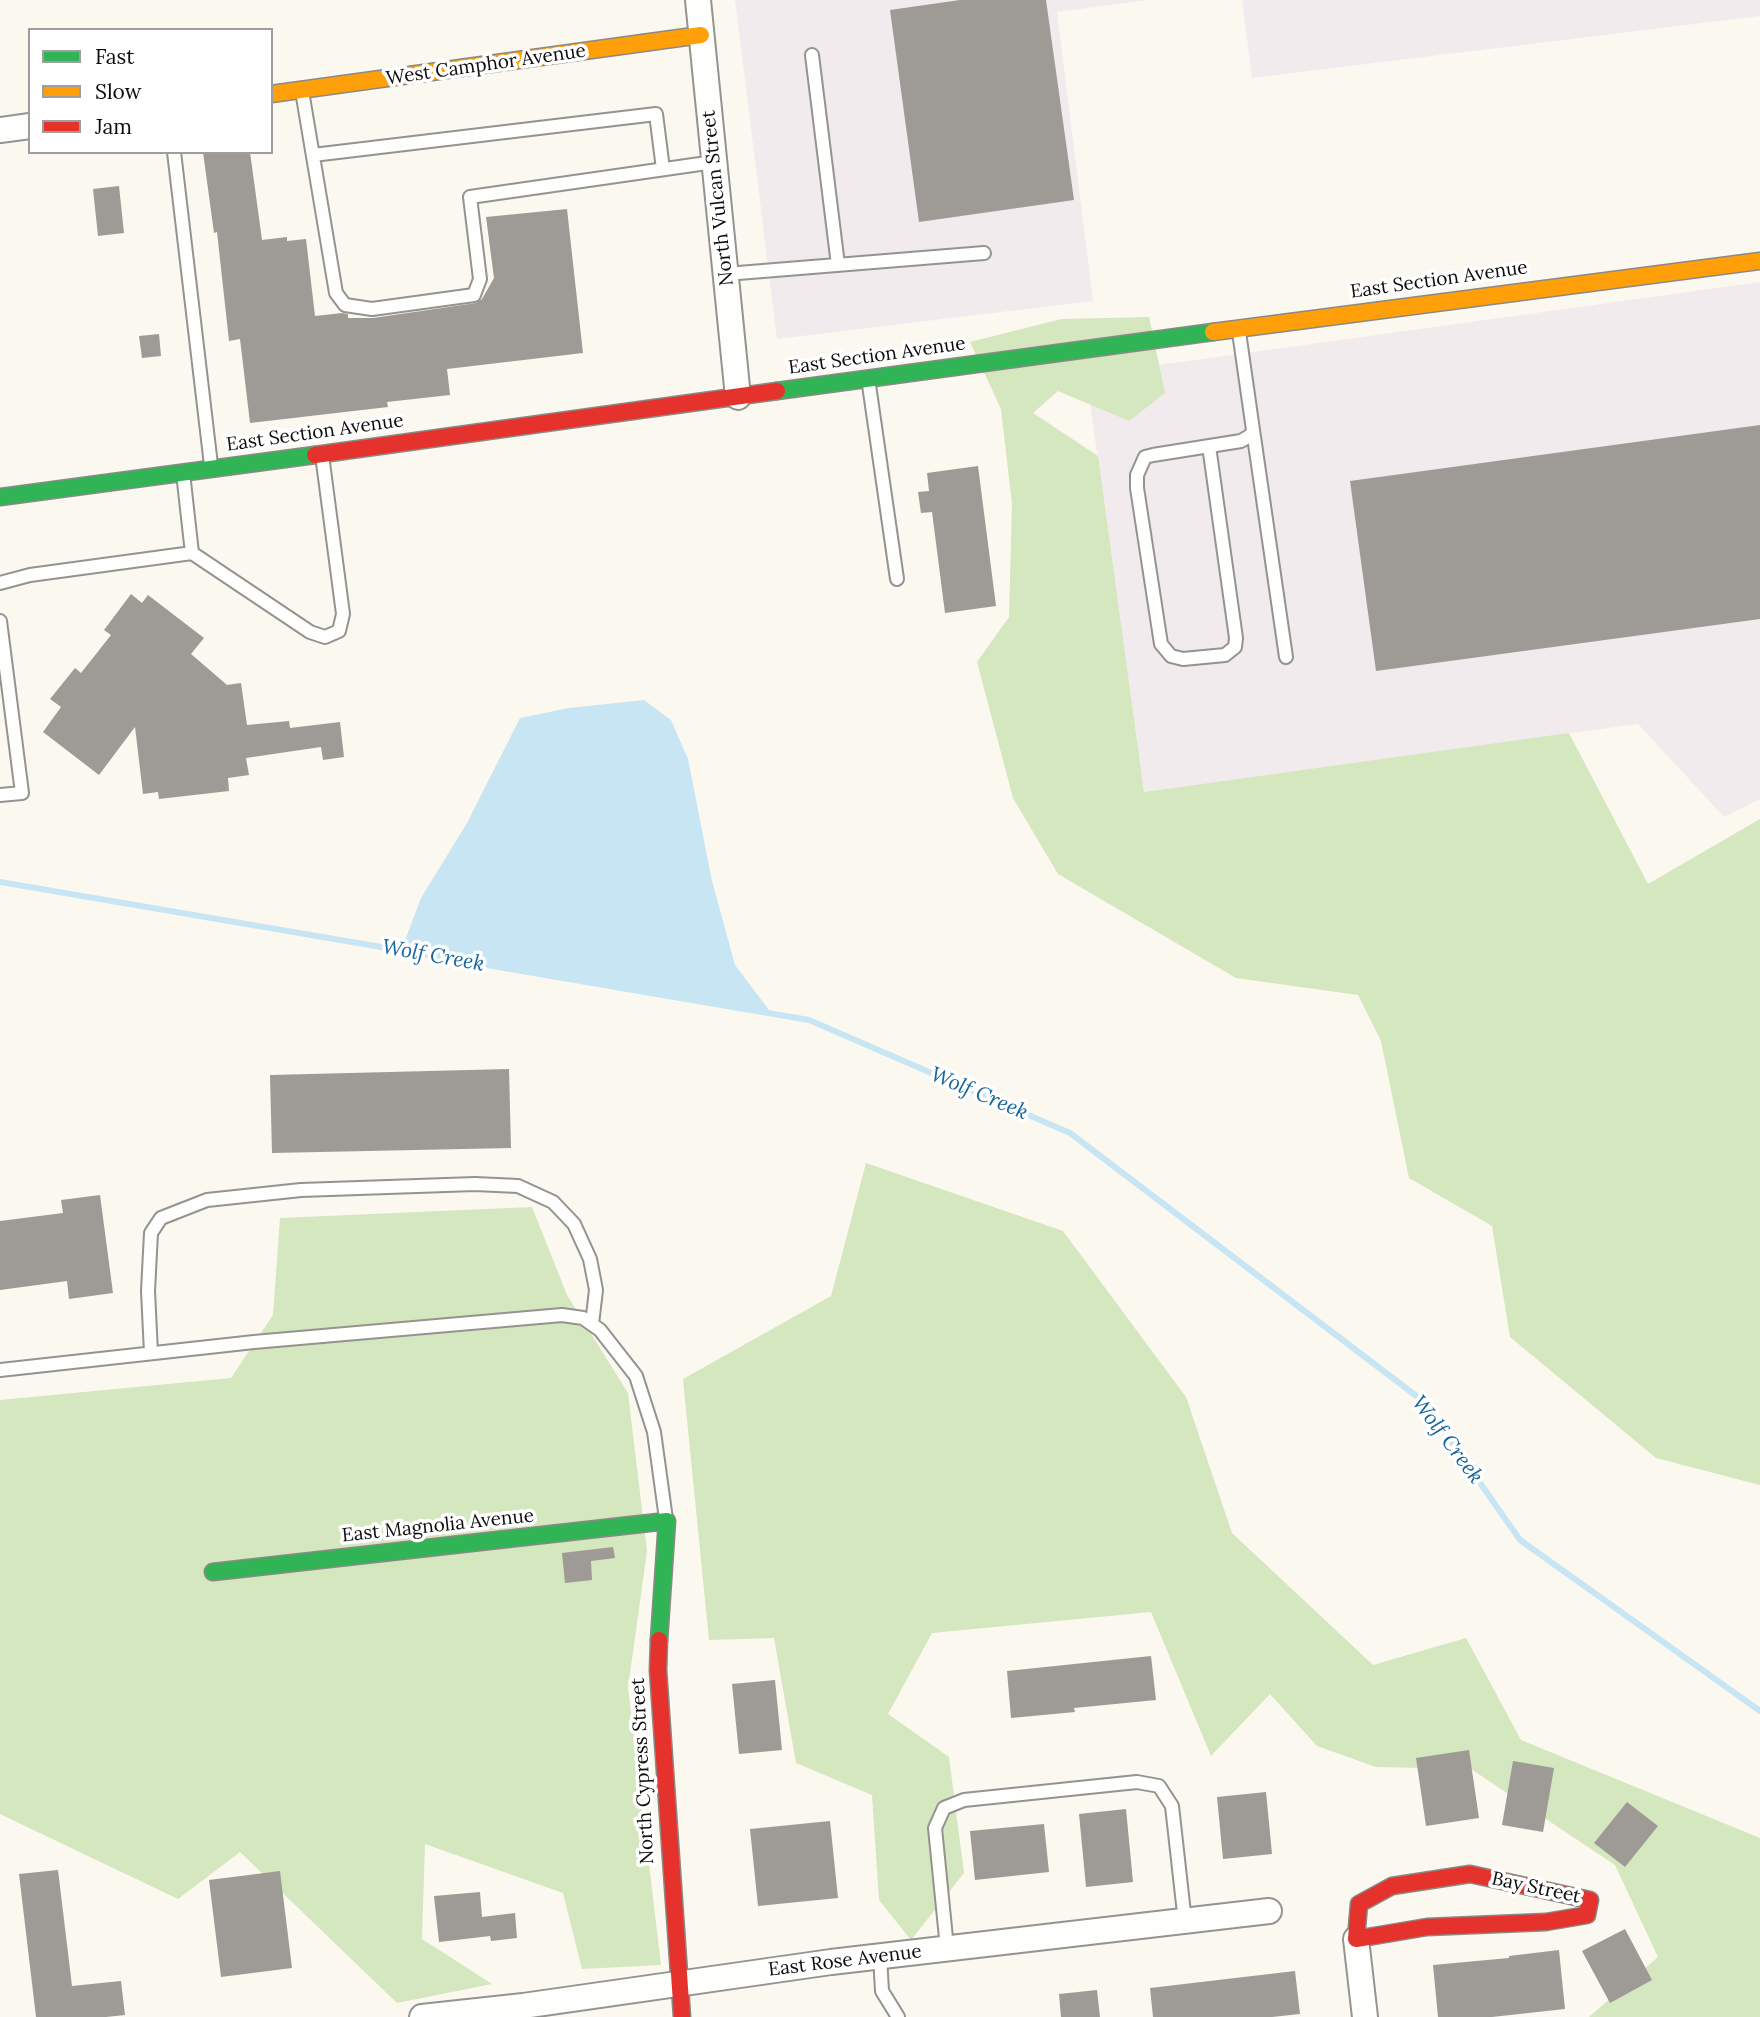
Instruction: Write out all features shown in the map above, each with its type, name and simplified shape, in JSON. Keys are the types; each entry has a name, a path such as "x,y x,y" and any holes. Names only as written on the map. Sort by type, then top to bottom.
{"street":[{"name":"North Vulcan Street","path":"698,0 738,397"},
{"name":"West Camphor Avenue","path":"273,94 701,35"},
{"path":"0,130 28,126"},
{"name":"East Section Avenue","path":"0,497 1238,328 1760,261"},
{"name":"East Magnolia Avenue","path":"213,1572 667,1521"},
{"name":"North Cypress Street","path":"667,1521 660,1592 658,1670 682,2017"},
{"name":"Bay Street","path":"1356,1939 1427,1927 1546,1922 1587,1915 1590,1900 1470,1874 1392,1886 1359,1904 1356,1939 1365,2017"},
{"name":"East Rose Avenue","path":"422,2017 523,2006 880,1956 1269,1912"}],"lane":[{"path":"812,55 838,265"},
{"path":"302,90 335,293 345,304 372,309 474,295 480,279 470,197 715,162"},
{"path":"313,155 656,114 663,169"},
{"path":"174,154 211,469"},
{"path":"726,274 984,253"},
{"path":"1238,328 1286,656"},
{"path":"868,378 897,579"},
{"path":"1209,446 1237,628 1235,647 1225,655 1183,659 1171,656 1161,644 1137,475 1145,457 1247,439 1253,430"},
{"path":"0,583 30,575 192,553 310,632 325,637 340,631 343,614 322,453"},
{"path":"182,471 192,553"},
{"path":"0,621 22,793 0,795"},
{"path":"151,1353 148,1292 151,1233 161,1218 207,1200 301,1190 475,1184 518,1186 553,1202 574,1224 590,1259 596,1290 592,1324"},
{"path":"0,1370 151,1353 562,1315 583,1318 600,1330 636,1376 654,1432 667,1521"},
{"path":"947,1948 935,1828 944,1808 964,1800 1137,1782 1159,1786 1172,1805 1185,1922"},
{"path":"880,1956 882,1991 898,2017"}],"shaded area":[{"path":"735,0 1149,0 1057,12 1093,301 777,339"},
{"path":"1242,0 1760,0 1760,16 1252,78"},
{"path":"1760,282 1760,799 1724,817 1638,724 1144,792 1086,375"}],"green space":[{"path":"1149,317 1165,393 1129,421 1058,391 1033,413 1098,456 1144,792 1569,733 1648,884 1760,819 1760,1485 1656,1458 1510,1337 1492,1226 1409,1178 1381,1041 1358,995 1236,978 1058,874 1013,798 977,662 1009,617 1012,504 1001,409 970,342 1061,319"},
{"path":"866,1163 1063,1231 1186,1397 1232,1533 1373,1665 1466,1638 1521,1740 1760,1838 1760,2017 1589,2017 1658,1957 1615,1865 1471,1769 1376,1767 1317,1746 1270,1694 1211,1756 1151,1612 932,1633 888,1714 949,1757 964,1873 911,1940 879,1900 872,1795 796,1763 774,1638 709,1640 683,1379 831,1296"},
{"path":"532,1207 567,1295 628,1393 647,1551 628,1688 661,1965 582,1969 563,1893 425,1844 422,1939 492,1984 397,2003 240,1852 178,1899 0,1814 0,1400 231,1378 273,1315 280,1218"}],"water":[{"path":"644,700 671,720 688,759 712,881 735,965 772,1014 401,951 421,898 467,823 520,718 569,708"}],"building":[{"path":"960,0 1046,0 1074,200 919,222 890,10"},
{"path":"203,154 250,154 262,240 287,237 287,241 306,239 315,316 342,313 348,314 348,318 373,318 476,303 482,299 494,278 486,217 567,209 583,353 447,369 450,395 387,402 388,407 250,423 240,339 229,341 217,232 214,233"},
{"path":"119,186 124,233 98,236 93,189"},
{"path":"159,334 161,356 142,358 139,336"},
{"path":"1760,425 1760,619 1376,671 1350,481"},
{"path":"978,466 996,606 945,613 932,512 921,513 918,492 929,491 927,473"},
{"path":"131,594 142,603 148,595 204,638 191,654 227,685 241,683 247,725 289,721 290,728 340,722 344,757 323,760 321,747 246,758 249,775 228,778 229,791 159,799 158,792 143,794 135,727 99,775 43,732 61,707 50,699 75,668 81,673 111,635 104,630"},
{"path":"509,1069 511,1148 272,1153 270,1075"},
{"path":"100,1195 113,1293 69,1299 67,1281 0,1290 0,1221 63,1213 61,1200"},
{"path":"613,1547 615,1558 591,1561 592,1580 565,1583 562,1553"},
{"path":"1151,1656 1156,1700 1074,1708 1075,1712 1011,1718 1007,1671"},
{"path":"775,1680 782,1750 739,1754 732,1684"},
{"path":"1469,1750 1479,1818 1426,1826 1416,1758"},
{"path":"1513,1761 1554,1768 1543,1832 1502,1825"},
{"path":"1266,1792 1272,1854 1223,1859 1217,1797"},
{"path":"1627,1802 1658,1826 1625,1867 1594,1843"},
{"path":"1126,1809 1133,1882 1086,1887 1079,1814"},
{"path":"830,1821 838,1898 758,1906 750,1829"},
{"path":"1044,1824 1049,1872 975,1880 970,1831"},
{"path":"58,1870 72,1986 121,1981 125,2015 36,2017 19,1874"},
{"path":"280,1871 292,1968 221,1977 209,1880"},
{"path":"480,1892 482,1917 515,1913 517,1938 491,1941 490,1936 439,1942 434,1896"},
{"path":"1625,1929 1652,1980 1610,2003 1582,1951"},
{"path":"1559,1950 1565,2009 1492,2017 1438,2017 1433,1965"},
{"path":"1295,1971 1300,2014 1272,2017 1153,2017 1150,1988"},
{"path":"1097,1990 1100,2017 1061,2017 1059,1994"}],"waterway":[{"name":"Wolf Creek","path":"0,882 809,1020 1070,1133 1423,1401 1520,1540 1760,1711"}],"traffic: fast":[{"path":"777,391 1213,332"},
{"path":"0,497 315,455"},
{"path":"213,1572 667,1521 659,1640"}],"traffic: slow":[{"path":"273,94 701,35"},
{"path":"1213,332 1760,261"}],"traffic: jam":[{"path":"315,455 777,391"},
{"path":"659,1640 658,1670 682,2017"},
{"path":"1470,1874 1590,1900 1587,1915 1546,1922 1427,1927 1356,1939 1359,1904 1392,1886 1470,1874"}]}
